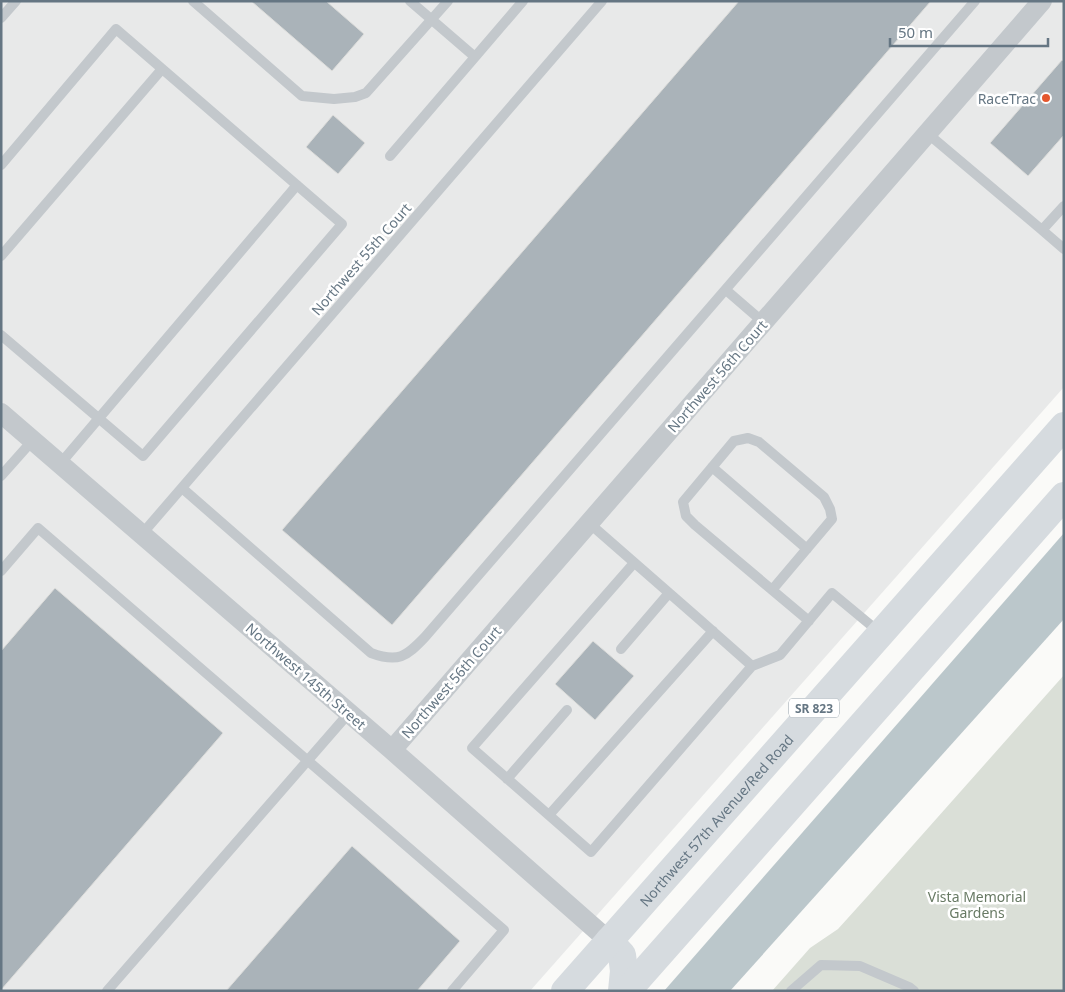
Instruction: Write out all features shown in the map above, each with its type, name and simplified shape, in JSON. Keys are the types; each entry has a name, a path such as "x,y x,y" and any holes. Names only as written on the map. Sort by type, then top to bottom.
{"main road":[{"name":"Northwest 57th Avenue/Red Road","path":"565,991 1064,426"},
{"path":"627,991 1064,496"},
{"path":"609,941 622,955 624,971 622,991"}],"street":[{"name":"Northwest 56th Court","path":"392,750 1042,1"},
{"name":"Northwest 145th Street","path":"1,413 392,750 609,941"}],"lane":[{"path":"1,18 16,1"},
{"path":"193,1 302,96 334,99 355,97 366,93 448,1"},
{"path":"410,1 474,57"},
{"path":"390,156 523,1"},
{"name":"Northwest 55th Court","path":"142,534 602,1"},
{"path":"182,488 370,653 384,658 396,659 412,651 975,1"},
{"path":"1,166 116,29 342,224 143,456 1,334"},
{"path":"1,256 162,69"},
{"path":"928,133 1064,249"},
{"path":"60,464 297,185"},
{"path":"1042,230 1064,206"},
{"path":"726,290 764,322"},
{"path":"772,590 832,519 830,508 824,497 759,442 748,438 734,441 683,502 686,516 772,590 809,621"},
{"path":"1,476 33,440"},
{"path":"712,467 807,549"},
{"path":"589,523 752,666"},
{"path":"1,571 38,528 504,930 452,991"},
{"path":"634,562 472,748 591,852 752,666 780,655 832,593 881,633"},
{"path":"621,650 669,593"},
{"path":"549,815 712,631"},
{"path":"507,779 567,710"},
{"path":"107,991 349,714"},
{"path":"791,991 821,965 860,966 909,987 914,991"}],"shaded area":[{"path":"1,1 1064,1 1064,387 530,991 1,991"},
{"path":"1064,533 1064,619 730,991 664,991"}],"green space":[{"name":"Vista Memorial Gardens","path":"1064,675 1064,991 772,991 810,948 838,929"}],"building":[{"path":"251,1 326,1 364,34 332,71"},
{"path":"739,1 931,1 392,625 282,530"},
{"name":"RaceTrac","path":"1062,60 1064,62 1064,135 1028,176 990,143"},
{"path":"333,115 365,143 338,174 306,147"},
{"path":"55,588 223,733 1,990 1,651"},
{"path":"593,641 634,676 595,720 555,684"},
{"path":"352,846 460,941 417,991 226,991"}],"place":[{"name":"RaceTrac","path":"1046,98"}]}
